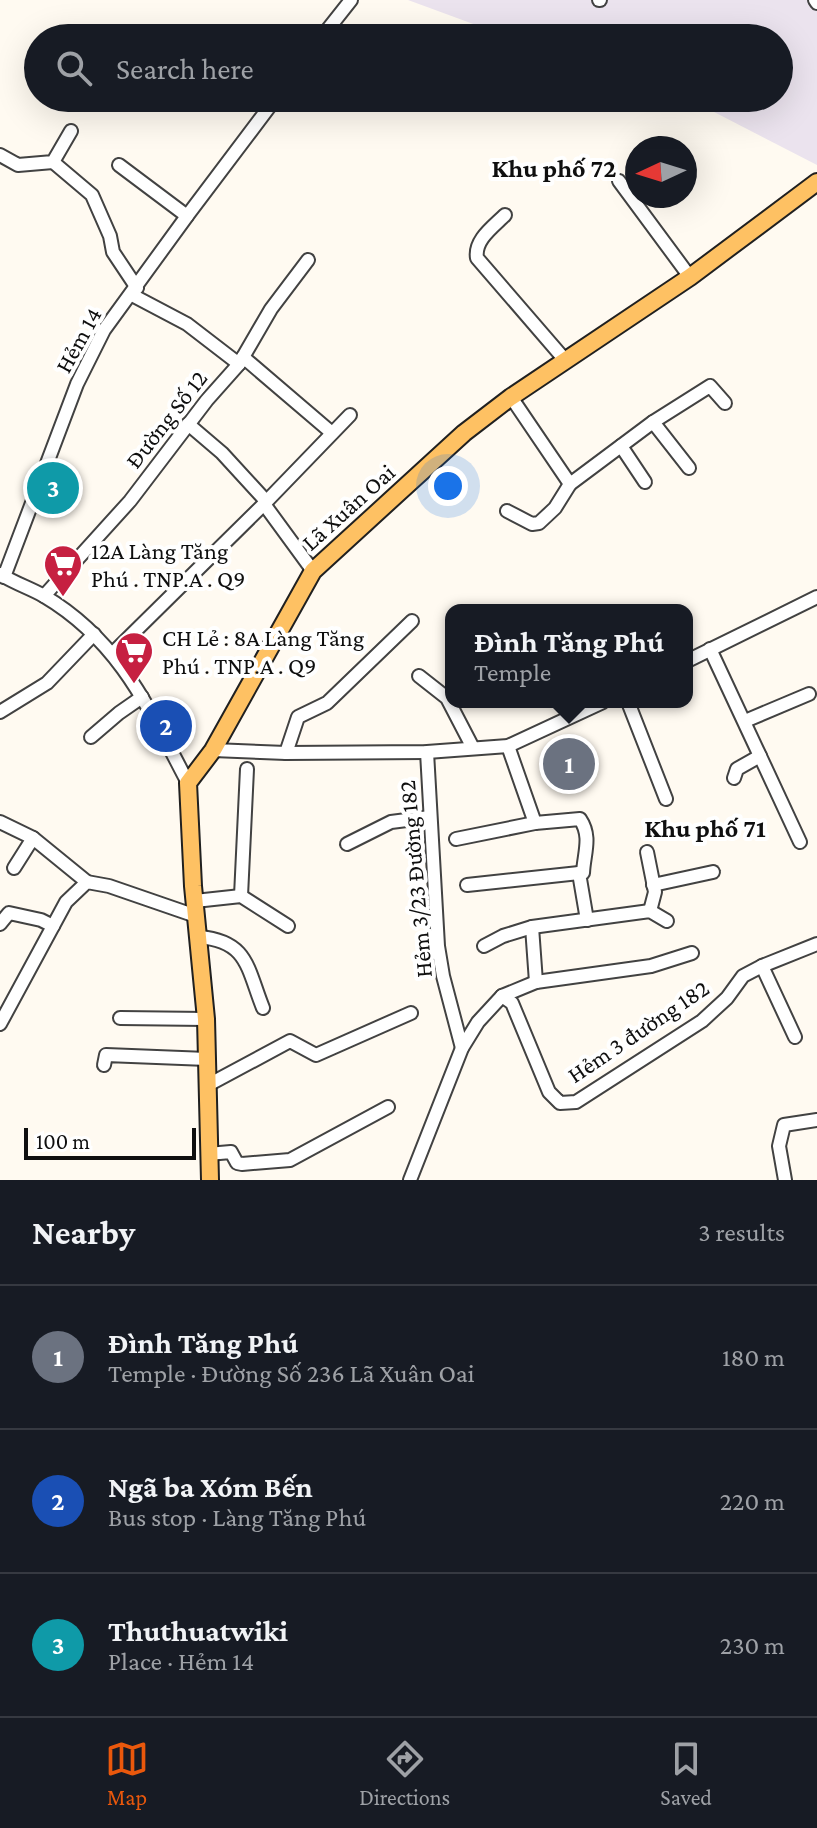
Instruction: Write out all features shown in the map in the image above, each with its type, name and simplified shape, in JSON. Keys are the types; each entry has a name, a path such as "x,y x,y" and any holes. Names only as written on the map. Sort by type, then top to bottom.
{"main road":[{"name":"Lã Xuân Oai","path":"188,783 213,750 313,571 464,433 511,397 690,277 817,182"},
{"path":"188,783 195,909 206,1019 210,1180"}],"street":[{"path":"332,24 351,0"},
{"name":"Hẻm 14","path":"2,576 77,384 104,330 265,112"},
{"path":"53,162 71,131"},
{"path":"0,155 18,165 53,162 92,195 110,236 113,252 134,291 241,360 332,433"},
{"path":"119,165 187,216"},
{"path":"619,181 690,277"},
{"path":"505,215 481,240 476,251 477,258 565,360"},
{"name":"Đường Số 12","path":"44,596 130,501 241,360 271,309 308,260"},
{"path":"507,511 532,524 542,522 570,484 653,422 708,387 713,388 725,403"},
{"path":"511,397 570,484"},
{"path":"113,653 350,415"},
{"path":"653,422 689,468"},
{"path":"188,424 222,453 265,502 313,571"},
{"path":"621,446 645,482"},
{"path":"2,576 44,596 94,634 113,653 142,697 188,783"},
{"path":"693,658 817,597"},
{"path":"286,753 298,717 327,703 412,621"},
{"path":"0,712 47,683 94,634"},
{"path":"710,649 800,842"},
{"path":"419,676 445,696"},
{"path":"745,721 809,694"},
{"path":"91,737 142,697"},
{"path":"452,708 473,748"},
{"path":"213,750 427,752 508,746 590,708"},
{"path":"630,708 666,799"},
{"path":"508,746 535,823"},
{"name":"Hẻm 3/23 Đường 182","path":"427,752 438,946 462,1048"},
{"path":"734,778 737,769 760,756"},
{"path":"241,896 247,769"},
{"path":"347,844 391,822 430,817"},
{"path":"456,839 535,823 580,819 588,837 583,873 467,885"},
{"path":"0,822 33,838 87,882 195,909 241,896 288,926"},
{"path":"14,868 33,838"},
{"path":"647,852 655,892 650,911"},
{"path":"653,885 713,872"},
{"path":"579,873 587,920"},
{"path":"0,1024 66,902 87,882"},
{"path":"484,946 532,927 650,911 667,921"},
{"path":"0,924 9,913 53,926"},
{"path":"532,927 536,982"},
{"path":"199,937 230,944 242,954 263,1008"},
{"name":"Hẻm 3 đường 182","path":"502,996 512,1003 549,1092 560,1103 576,1102 702,1021 727,998 743,976 817,944"},
{"path":"410,1180 462,1048 478,1022 502,996 536,982 651,966 692,953"},
{"path":"762,966 795,1037"},
{"path":"208,1085 290,1041 316,1055 411,1013"},
{"path":"120,1018 206,1019"},
{"path":"104,1065 106,1055 207,1059"},
{"path":"208,1154 231,1152 237,1163 242,1164 282,1163 388,1107"},
{"path":"785,1180 779,1146 784,1125 817,1120"}],"shaded area":[{"path":"408,0 817,0 817,165 714,112 793,112 793,24 473,24"}],"building":[{"path":"50,483 69,494 64,504 45,494"},
{"path":"580,746 589,772 558,783 549,757"}],"place":[{"name":"Thuthuatwiki","path":"53,488"},
{"name":"12A Làng Tăng Phú . TNP.A . Q9","path":"63,598"},
{"name":"CH Lẻ : 8A Làng Tăng Phú . TNP.A . Q9","path":"134,685"},
{"name":"Ngã ba Xóm Bến","path":"166,726"},
{"name":"Đình Tăng Phú","path":"569,764"}],"district":[{"name":"Khu phố 72","path":"554,168"},
{"name":"Khu phố 71","path":"705,828"}]}
